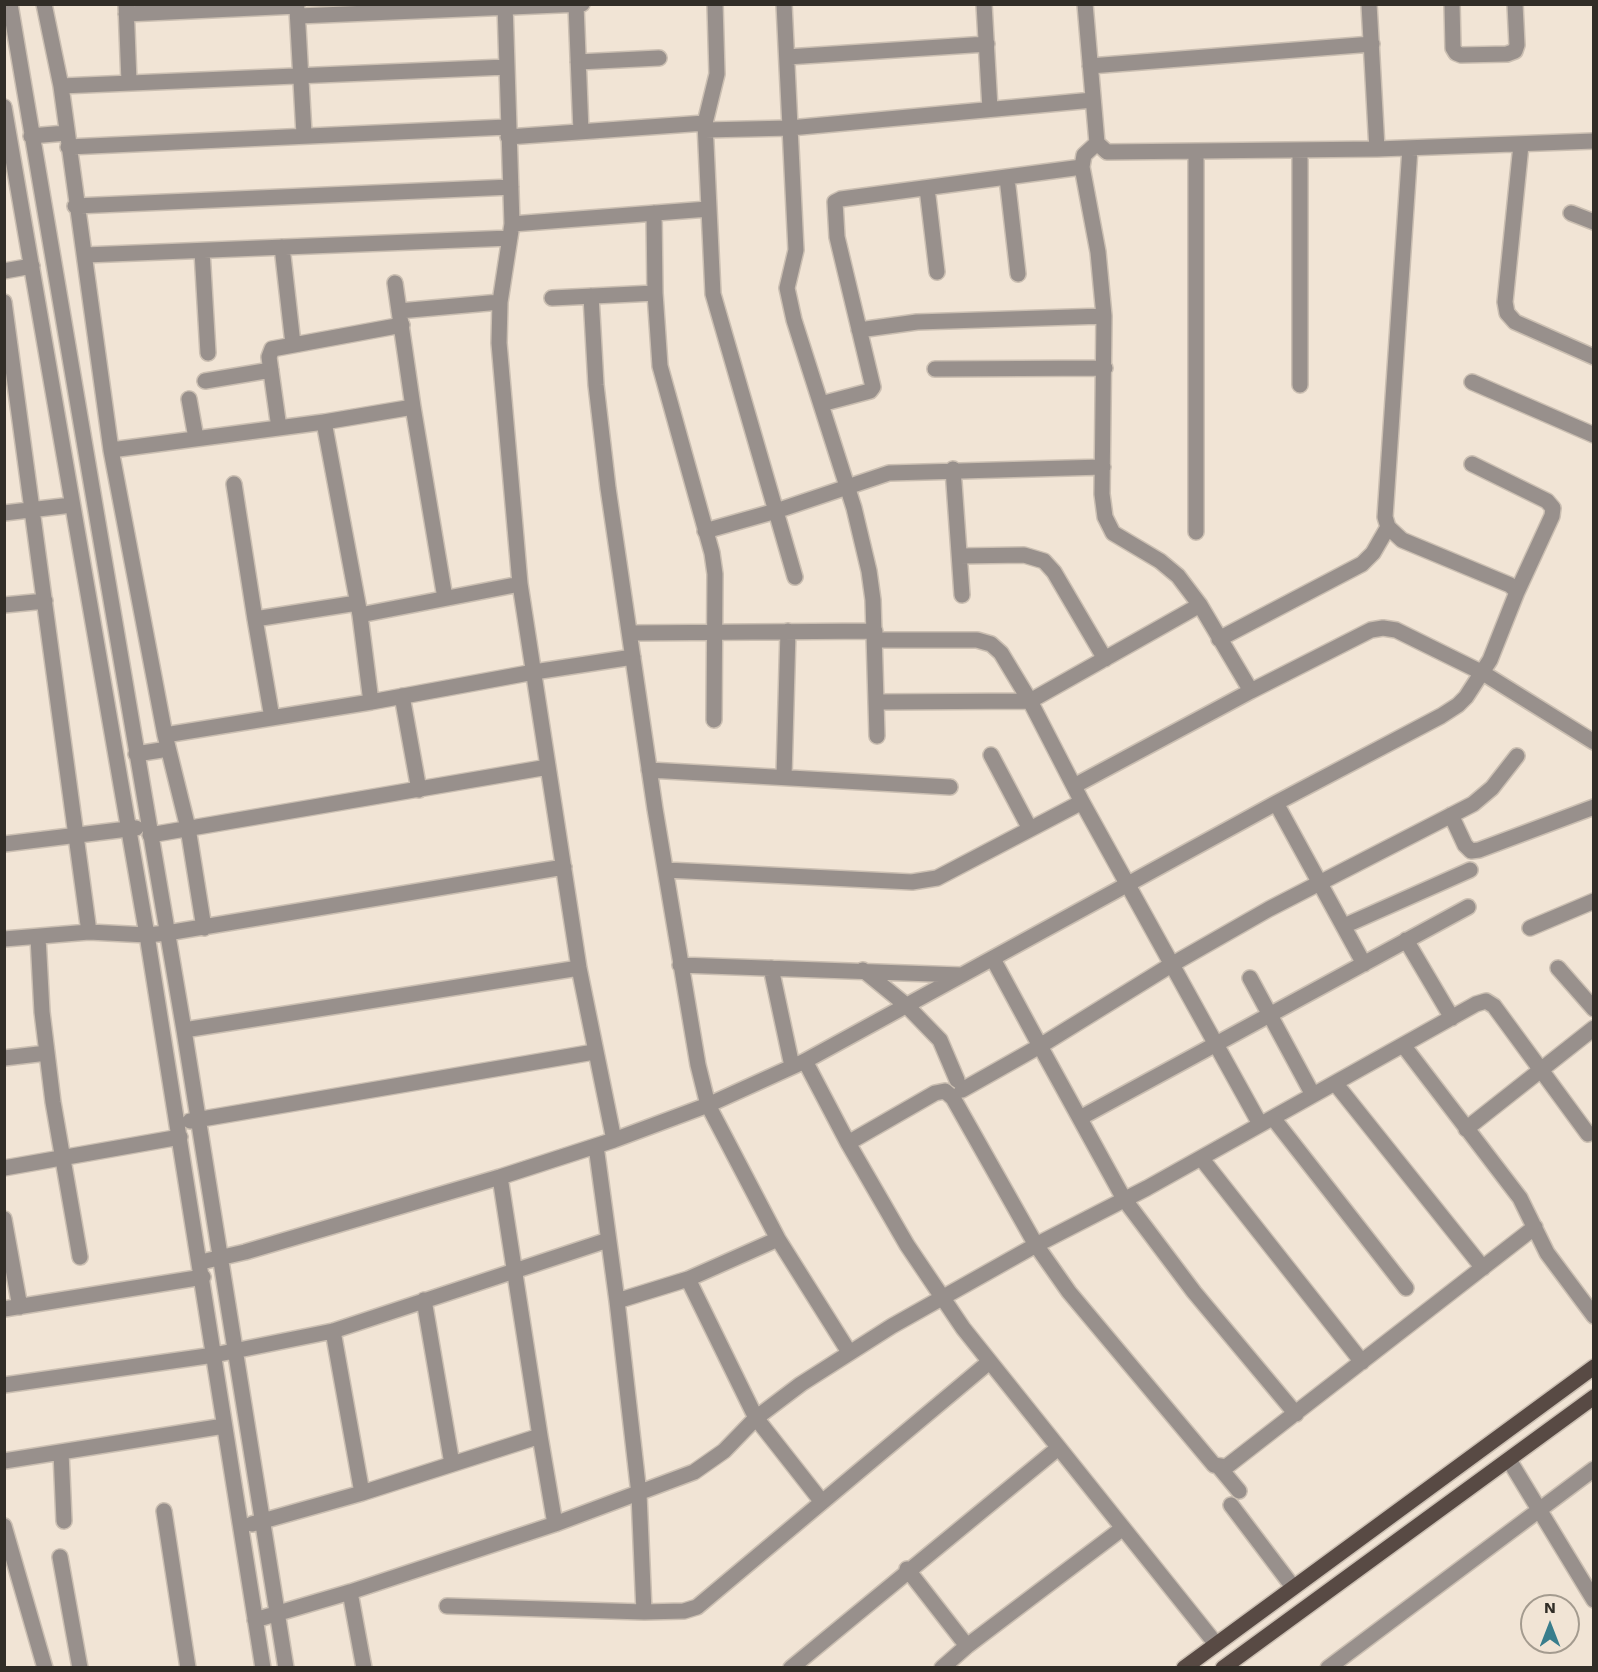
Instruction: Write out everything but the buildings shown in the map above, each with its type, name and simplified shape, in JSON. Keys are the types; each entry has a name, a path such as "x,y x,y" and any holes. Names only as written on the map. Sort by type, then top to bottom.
{"main road":[{"path":"1184,1668 1593,1367"},
{"path":"1223,1668 1593,1397"}],"street":[{"path":"10,4 57,292 184,1030 286,1668"},
{"path":"44,4 61,86 75,206 85,255 111,450 166,742 188,828 204,928"},
{"path":"129,82 126,9 297,9 582,4"},
{"path":"715,4 717,74 705,126 713,294 795,577"},
{"path":"784,4 796,250 787,288 847,488 869,571 875,635 877,736"},
{"path":"984,4 990,109"},
{"path":"1084,4 1097,143 1107,152 1377,149 1593,141"},
{"path":"1369,4 1377,149"},
{"path":"1452,4 1454,48 1461,55 1507,54 1515,51 1515,4"},
{"path":"576,5 581,132"},
{"path":"505,6 511,231 500,302 499,343 520,584 579,968 594,1052 614,1140"},
{"path":"297,9 304,134"},
{"path":"787,57 987,44"},
{"path":"1090,66 1372,44"},
{"path":"578,62 659,58"},
{"path":"61,86 506,67"},
{"path":"31,136 67,140 304,134 581,132 705,126 790,128 1093,100"},
{"path":"27,112 5,111 147,935 202,1270 224,1426 263,1668"},
{"path":"1097,143 1084,155 1082,168 1098,252 1104,316 1105,517 1113,533 1160,561 1178,576 1200,605 1251,691"},
{"path":"1521,145 1505,302 1507,313 1515,322 1593,357"},
{"path":"1410,148 1385,517 1388,527 1401,540 1510,585 1517,592"},
{"path":"1300,150 1300,385"},
{"path":"1196,152 1196,532"},
{"path":"820,404 870,391 873,387 837,237 835,202 841,199 1082,168"},
{"path":"1007,178 1018,274"},
{"path":"75,206 511,187"},
{"path":"927,188 937,272"},
{"path":"85,255 282,247 511,231 654,213 708,209"},
{"path":"654,213 654,293 660,366 715,574 714,720"},
{"path":"1571,213 1593,222"},
{"path":"282,247 293,344"},
{"path":"202,250 208,353"},
{"path":"4,271 32,266"},
{"path":"395,283 445,598"},
{"path":"37,294 57,292"},
{"path":"552,298 654,293"},
{"path":"591,296 596,385 633,657 680,965 698,1065 708,1105 778,1239 849,1352"},
{"path":"4,302 78,835 89,932"},
{"path":"279,428 269,357 272,349 400,318 500,302"},
{"path":"859,330 916,322 1104,316"},
{"path":"935,369 1105,368"},
{"path":"205,381 271,370"},
{"path":"1472,382 1593,435"},
{"path":"189,399 196,438"},
{"path":"111,450 324,422 413,406"},
{"path":"324,422 358,609 371,702"},
{"path":"4,1309 202,1270 220,1258 500,1177 614,1140 708,1105 798,1063 1276,803 1442,716 1466,697 1483,673 1552,516 1553,508 1547,501 1472,464"},
{"path":"705,531 776,511 889,473 1103,467"},
{"path":"953,470 962,595"},
{"path":"234,484 272,718"},
{"path":"4,513 72,505"},
{"path":"1219,639 1362,564 1373,553 1388,527"},
{"path":"960,556 1024,555 1044,561 1054,572 1105,659"},
{"path":"255,619 445,598 520,584"},
{"path":"89,600 109,597"},
{"path":"4,605 45,601"},
{"path":"878,702 1030,701 1200,605"},
{"path":"1074,786 1251,691 1371,630 1383,628 1396,630 1483,673 1593,741"},
{"path":"630,633 788,631 977,640 991,644 1001,653 1030,701 1082,802 1216,1044 1266,1121 1406,1288"},
{"path":"784,776 788,631"},
{"path":"136,754 166,742 272,718 633,657"},
{"path":"402,696 419,790"},
{"path":"991,755 1030,829"},
{"path":"863,970 906,1005 940,1040 959,1085 1040,1046 1171,965 1319,882 1484,797 1517,756"},
{"path":"4,844 128,829 188,828 548,767"},
{"path":"649,770 951,787"},
{"path":"666,870 912,882 937,878 1082,802"},
{"path":"1276,803 1364,964"},
{"path":"1451,815 1465,845 1471,850 1479,850 1593,807"},
{"path":"4,939 89,932 147,935 167,933 564,867"},
{"path":"1344,926 1470,870"},
{"path":"1530,928 1593,901"},
{"path":"1080,1118 1468,907"},
{"path":"38,937 47,1053 80,1257"},
{"path":"1406,940 1452,1018"},
{"path":"993,958 1124,1199 1194,1292 1296,1414"},
{"path":"680,965 961,975"},
{"path":"184,1030 579,968"},
{"path":"771,968 798,1063 907,1245 988,1363 1216,1644"},
{"path":"1558,968 1593,1009"},
{"path":"1250,978 1313,1095"},
{"path":"255,1620 350,1592 555,1524 639,1494 707,1465 756,1418 849,1352 1036,1245 1201,1158 1452,1018 1485,1002 1494,1006 1588,1134"},
{"path":"1466,1129 1593,1028"},
{"path":"1403,1045 1520,1198 1547,1252 1593,1316"},
{"path":"4,1168 63,1158 179,1130 198,1120 594,1052"},
{"path":"4,1058 47,1053"},
{"path":"1335,1083 1483,1268"},
{"path":"848,1143 935,1093 945,1091 953,1098 1036,1245 1069,1292 1239,1491"},
{"path":"596,1146 617,1301 639,1494 644,1612"},
{"path":"1201,1158 1362,1362"},
{"path":"500,1177 555,1524"},
{"path":"4,1219 20,1307"},
{"path":"1219,1467 1233,1464 1535,1227"},
{"path":"4,1385 235,1352 333,1331 608,1239"},
{"path":"617,1301 688,1279 778,1239"},
{"path":"688,1279 756,1418 822,1503"},
{"path":"424,1300 452,1464"},
{"path":"333,1331 362,1493"},
{"path":"447,1606 644,1612 684,1611 697,1607 988,1363"},
{"path":"4,1461 224,1426"},
{"path":"241,1527 362,1493 540,1436"},
{"path":"791,1668 907,1569 1057,1449"},
{"path":"61,1452 63,1521"},
{"path":"1509,1460 1593,1600"},
{"path":"1328,1668 1593,1469"},
{"path":"1231,1505 1293,1587"},
{"path":"164,1511 188,1668"},
{"path":"4,1526 45,1668"},
{"path":"942,1668 967,1646 1124,1528"},
{"path":"60,1557 80,1668"},
{"path":"907,1569 967,1646"},
{"path":"350,1592 363,1668"}]}
